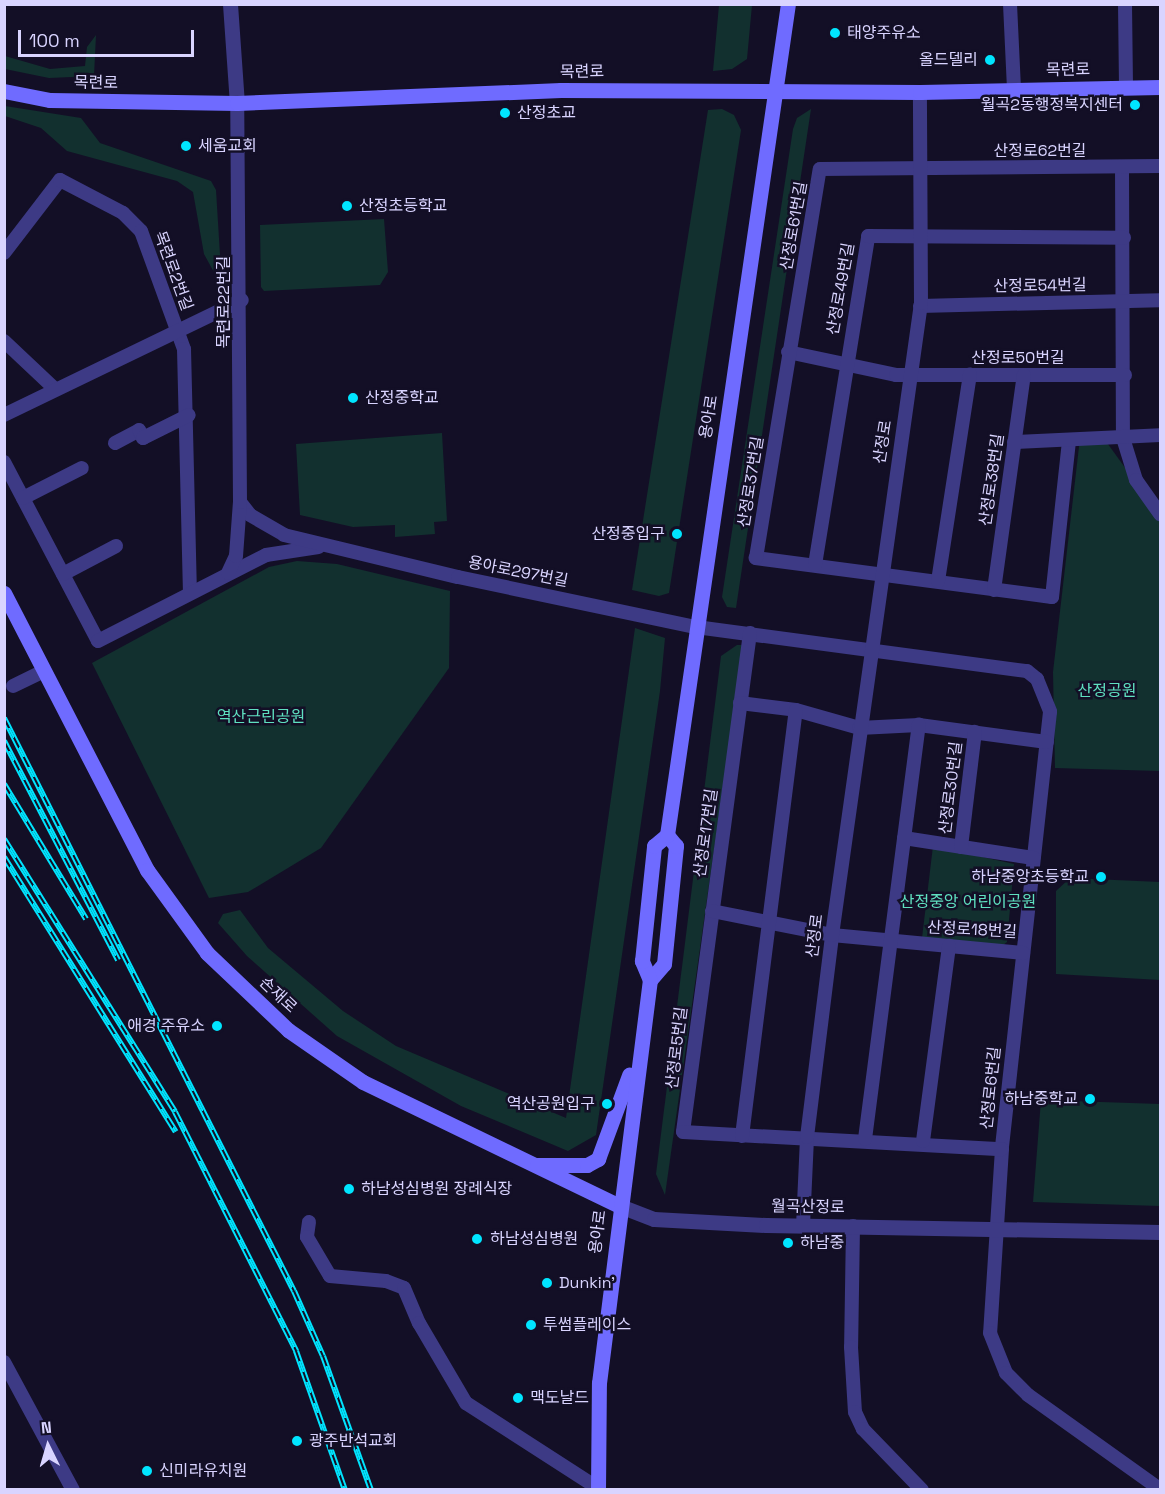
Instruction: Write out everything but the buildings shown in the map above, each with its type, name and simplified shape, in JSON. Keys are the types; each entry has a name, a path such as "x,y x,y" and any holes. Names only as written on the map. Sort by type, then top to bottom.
{"main road":[{"name":"용아로","path":"650,980 642,961 654,846 667,835 788,4"},
{"name":"목련로","path":"4,91 50,100 237,103 561,90 920,92 1161,87"},
{"name":"손재로","path":"4,593 147,870 207,953 288,1030 363,1082 620,1206"},
{"name":"용아로","path":"598,1489 598,1383 640,1041 650,980 664,964 676,846 667,835"},
{"path":"532,1165 587,1165 598,1159 640,1041"}],"street":[{"path":"230,4 237,103"},
{"path":"1010,4 1014,89"},
{"path":"1125,4 1126,87"},
{"name":"산정로","path":"803,1226 807,1137 832,935 869,651 920,306 920,92"},
{"name":"목련로22번길","path":"228,573 236,540 240,502 242,300 237,103"},
{"name":"산정로62번길","path":"921,168 1161,166"},
{"path":"1122,167 1125,301 1123,438 1136,480 1161,514"},
{"name":"산정로61번길","path":"788,352 820,169 921,168"},
{"name":"목련로2번길","path":"4,253 60,180 134,220 177,330"},
{"name":"산정로49번길","path":"845,364 868,236 921,237"},
{"path":"921,237 1124,238"},
{"path":"4,415 242,300"},
{"name":"산정로54번길","path":"920,306 1161,300"},
{"path":"177,330 184,349 189,415 190,592"},
{"path":"4,340 55,389"},
{"path":"788,352 910,375"},
{"name":"산정로37번길","path":"788,352 756,558 880,574"},
{"path":"816,565 845,364"},
{"path":"938,581 970,374"},
{"name":"산정로50번길","path":"910,375 1125,375"},
{"name":"산정로38번길","path":"994,590 1024,375"},
{"path":"115,443 139,430 143,438 189,415"},
{"path":"1014,442 1161,435"},
{"path":"880,574 1052,597 1069,441"},
{"path":"4,462 98,642 190,592 264,556 273,537 265,525 240,502"},
{"path":"23,498 82,468"},
{"path":"265,525 247,522 236,540 249,558 335,546"},
{"name":"용아로297번길","path":"265,525 295,538 696,627"},
{"path":"63,574 116,546"},
{"path":"696,627 869,651"},
{"name":"산정로17번길","path":"712,911 750,633"},
{"name":"산정로18번길","path":"832,935 1023,953 1047,742 1048,699 1037,679 1027,671 869,651"},
{"path":"14,686 44,670"},
{"name":"산정로30번길","path":"740,703 796,710 859,728 919,724 1047,742"},
{"path":"742,1136 796,710"},
{"path":"865,1138 919,724"},
{"name":"산정로30번길","path":"961,847 975,732"},
{"path":"904,838 1033,858"},
{"path":"712,911 832,935"},
{"name":"산정로5번길","path":"712,911 683,1132 807,1137"},
{"path":"923,1141 949,946"},
{"name":"산정로6번길","path":"807,1137 923,1141 1002,1149 1023,953"},
{"path":"1002,1149 990,1333 1006,1373 1049,1412 1161,1490"},
{"name":"월곡산정로","path":"620,1206 654,1219 803,1226 1161,1232"},
{"path":"309,1222 307,1237 330,1276 386,1281 404,1288 419,1323 466,1403 598,1489"},
{"path":"853,1226 850,1347 855,1412 863,1429 922,1490"},
{"path":"4,1362 73,1490"}],"green space":[{"path":"719,5 752,5 747,59 732,69 713,71"},
{"path":"96,35 94,76 49,78 5,69 5,56 50,69 85,66 87,47"},
{"path":"5,106 81,118 100,143 211,181 216,190 222,287 204,254 193,192 177,181 67,151 41,128 5,116"},
{"path":"722,109 734,115 741,130 669,593 659,596 632,590 708,110"},
{"path":"811,109 736,608 727,607 722,597 793,129 797,118"},
{"path":"384,219 388,272 380,285 264,291 261,287 260,225"},
{"path":"442,433 447,521 434,522 435,534 395,537 395,525 353,527 300,515 296,444"},
{"name":"산정공원","path":"1080,438 1105,440 1160,516 1160,771 1055,768 1053,672"},
{"name":"역산근린공원","path":"297,561 337,564 450,591 449,668 321,848 248,892 209,898 92,663 269,567"},
{"path":"635,628 665,638 660,691 596,1135 568,1151 461,1106 337,1036 247,956 218,923 223,914 240,910 268,948 343,1011 396,1046 566,1118"},
{"path":"737,645 743,645 665,1195 656,1174 721,656"},
{"name":"산정중앙 어린이공원","path":"933,846 1014,864 1007,942 998,949 922,938"},
{"path":"1070,878 1160,882 1160,980 1056,974 1056,891"},
{"path":"1041,1100 1160,1104 1160,1206 1033,1202"}],"railway":[{"path":"4,718 294,1291 323,1356 371,1490"},
{"path":"4,741 118,960"},
{"path":"4,784 86,919"},
{"path":"4,839 175,1112 296,1351 345,1490"},
{"path":"4,857 176,1132"}],"place":[{"name":"태양주유소","path":"835,33"},
{"name":"올드델리","path":"990,60"},
{"name":"월곡2동행정복지센터","path":"1135,105"},
{"name":"산정초교","path":"505,113"},
{"name":"세움교회","path":"186,146"},
{"name":"산정초등학교","path":"347,206"},
{"name":"산정중학교","path":"353,398"},
{"name":"산정중입구","path":"677,534"},
{"name":"하남중앙초등학교","path":"1101,877"},
{"name":"애경 주유소","path":"217,1026"},
{"name":"하남중학교","path":"1090,1099"},
{"name":"역산공원입구","path":"607,1104"},
{"name":"하남성심병원 장례식장","path":"349,1189"},
{"name":"하남성심병원","path":"477,1239"},
{"name":"하남중","path":"788,1243"},
{"name":"Dunkin'","path":"547,1283"},
{"name":"투썸플레이스","path":"531,1325"},
{"name":"맥도날드","path":"518,1398"},
{"name":"광주반석교회","path":"297,1441"},
{"name":"신미라유치원","path":"147,1471"}]}
